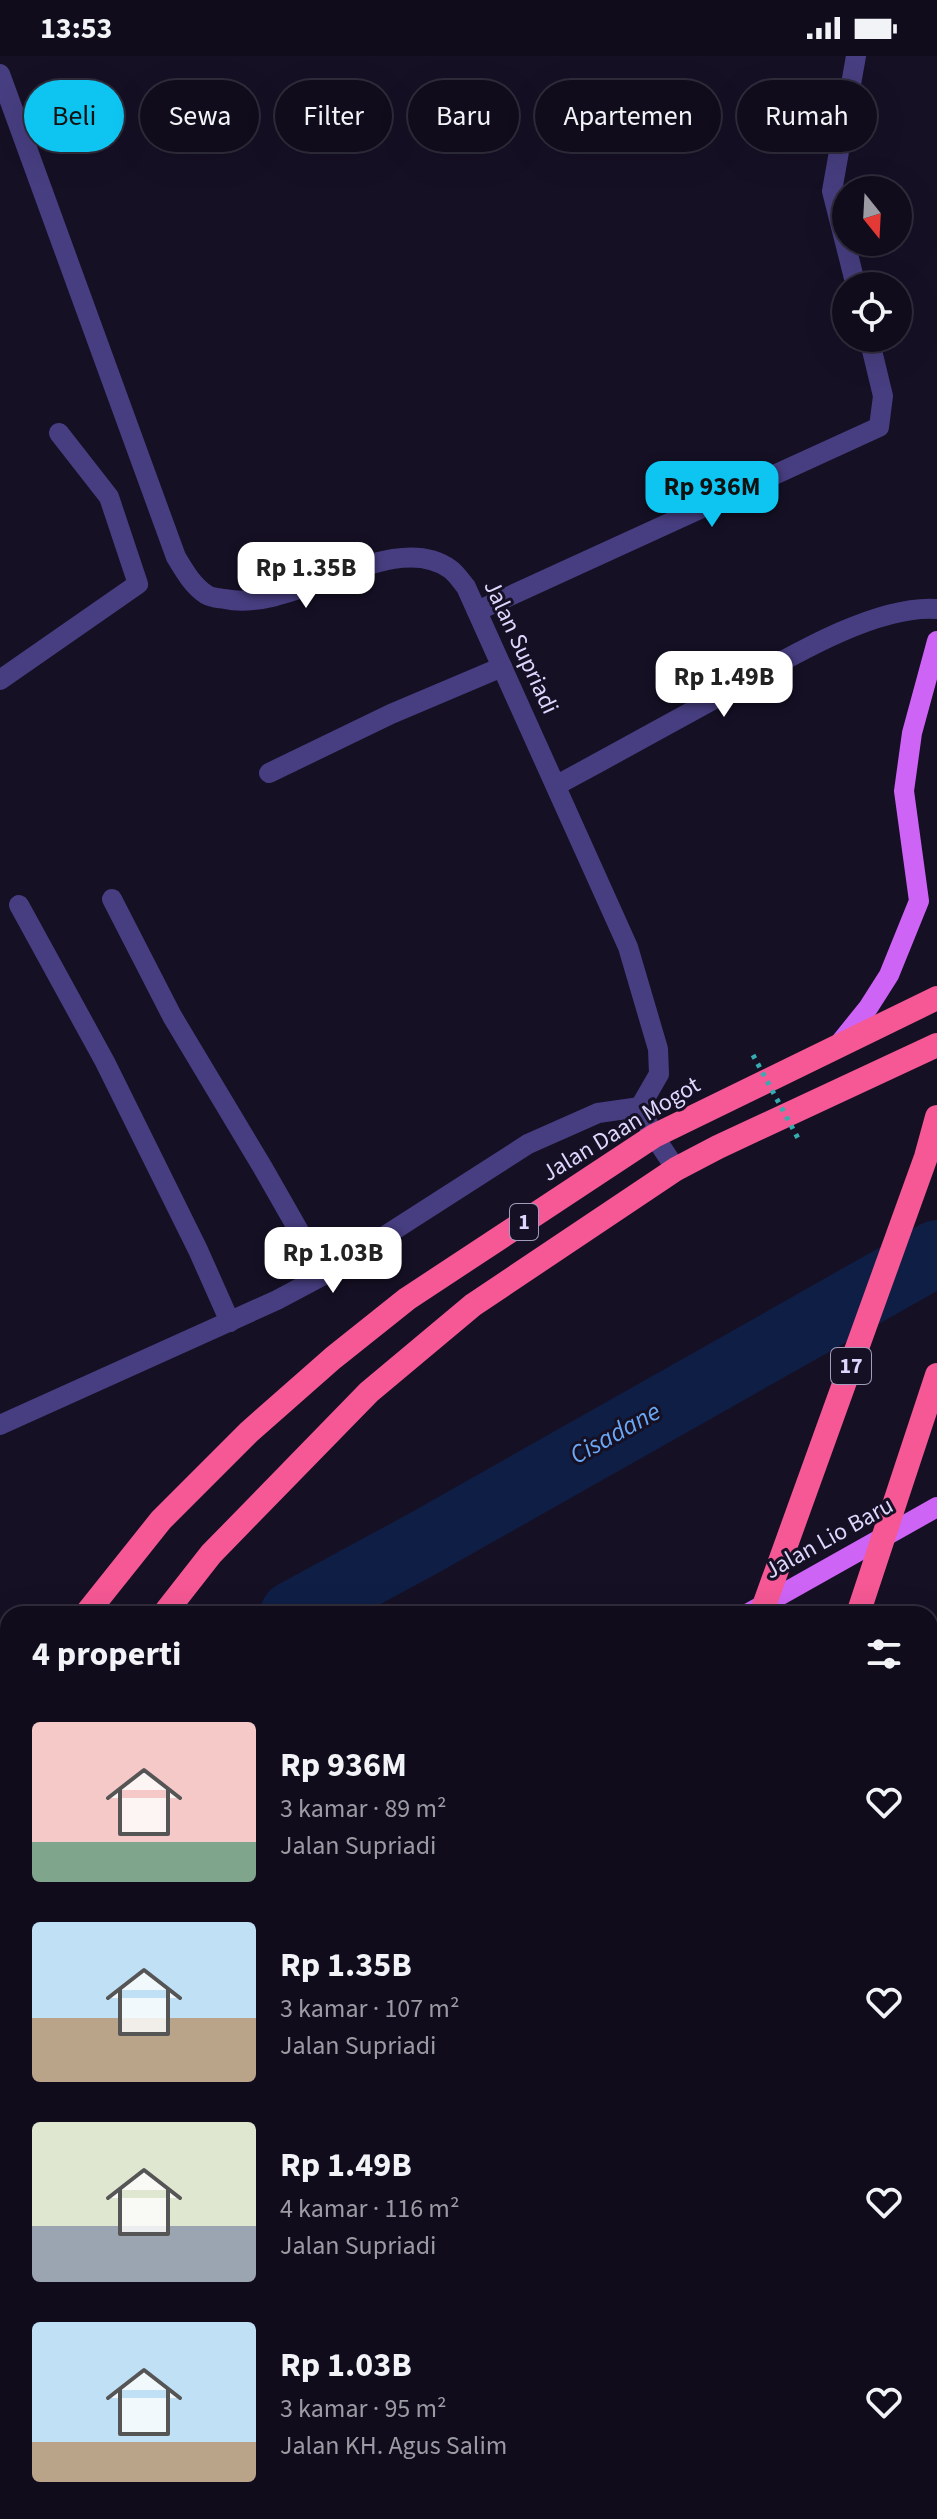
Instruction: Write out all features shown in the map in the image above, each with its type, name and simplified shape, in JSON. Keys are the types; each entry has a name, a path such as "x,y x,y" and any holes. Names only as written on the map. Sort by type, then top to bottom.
{"highway":[{"name":"Jalan Daan Mogot","path":"92,1606 161,1520 249,1432 333,1358 407,1299 654,1136 937,998"},
{"name":"1","path":"170,1606 211,1554 369,1392 473,1305 676,1169 937,1045"},
{"name":"17","path":"764,1606 921,1172 937,1117"},
{"path":"861,1606 937,1375"}],"main road":[{"path":"839,1044 889,975 919,901 904,791 912,733 937,641"},
{"name":"Jalan Lio Baru","path":"761,1606 937,1507"}],"street":[{"path":"852,272 832,191 856,56"},
{"name":"Jalan Supriadi","path":"0,74 176,557 190,580 209,596 240,602 274,597 394,557 424,558 450,569 466,587 628,947 655,1035 659,1074 640,1107"},
{"path":"477,611 879,427 883,396 872,352"},
{"path":"0,680 138,584 109,497 59,433"},
{"path":"557,785 793,655 874,618 927,608"},
{"path":"269,773 391,714 502,667"},
{"path":"112,899 172,1016 324,1275"},
{"path":"19,905 105,1062 230,1322"},
{"path":"0,1425 230,1322 324,1275 528,1144 598,1113 640,1107 654,1136 676,1169"}],"path":[{"path":"753,1055 800,1142"}],"waterway":[{"name":"Cisadane","path":"308,1606 937,1253"}]}
